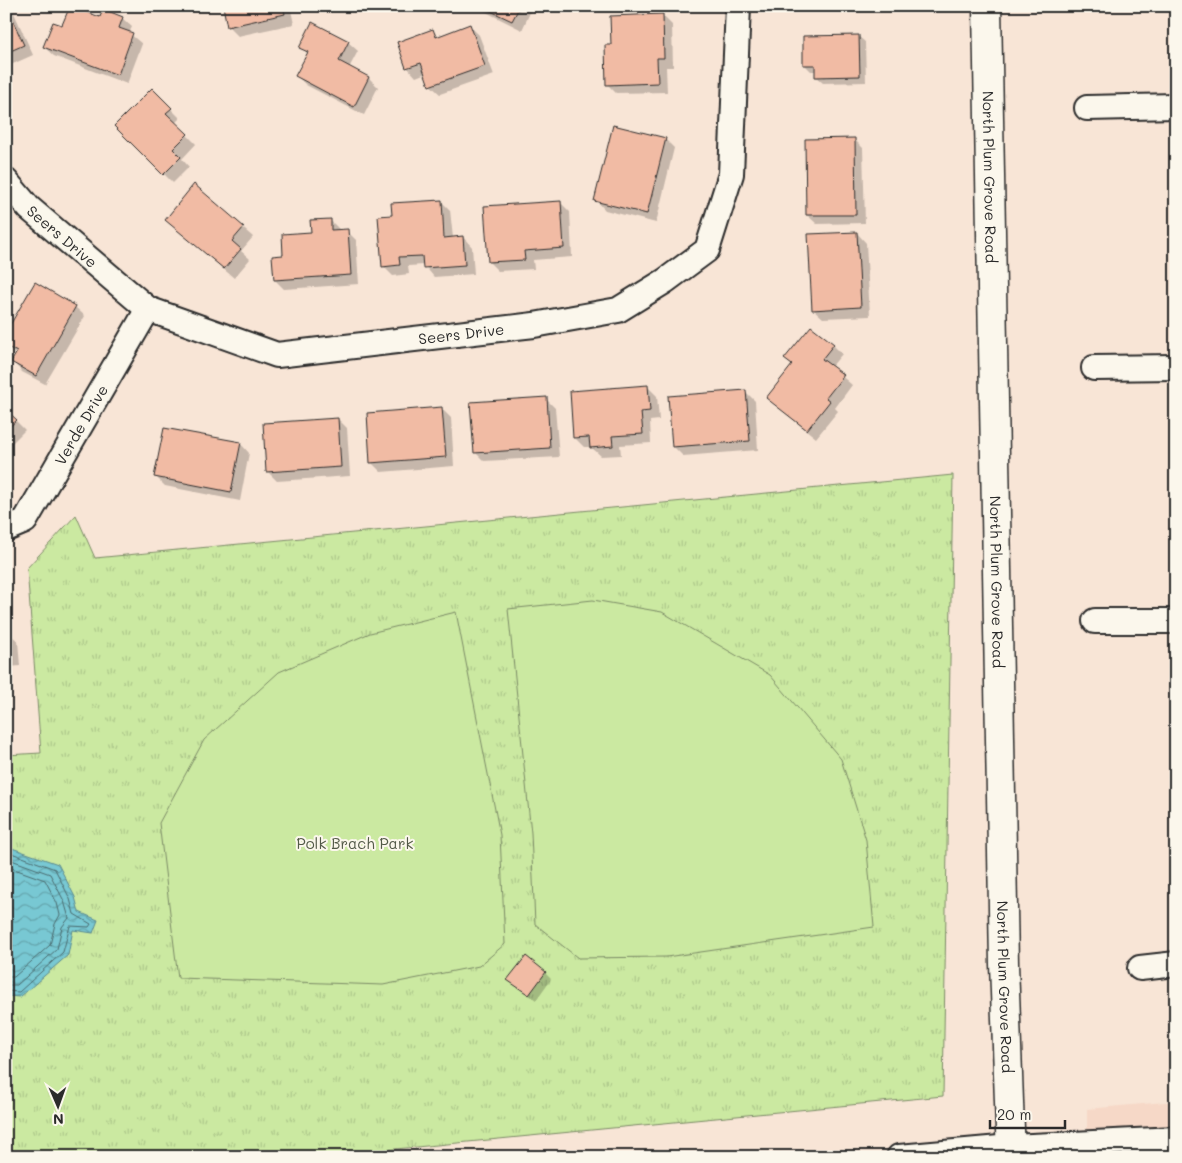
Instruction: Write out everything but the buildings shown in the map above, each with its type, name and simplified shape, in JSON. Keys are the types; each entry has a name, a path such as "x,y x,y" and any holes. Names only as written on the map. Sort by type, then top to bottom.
{"street":[{"name":"Seers Drive","path":"6,181 29,208 148,309 277,355 534,325 618,310 665,281 707,250 731,174 738,6"},
{"name":"North Plum Grove Road","path":"988,6 1004,964 1011,1152"},
{"path":"1087,108 1176,106"},
{"name":"Verde Drive","path":"6,530 25,521 148,309"},
{"path":"1094,368 1176,367"},
{"path":"1095,621 1176,621"},
{"path":"1140,968 1176,964"},
{"path":"899,1157 1011,1152 1176,1139"}],"shaded area":[{"path":"1176,1101 1176,1157 1087,1157 1087,1109"}],"green space":[{"name":"Polk Brach Park","path":"953,475 943,1096 313,1157 6,1157 6,755 41,753 27,568 76,515 95,558"},
{"path":"593,600 662,612 770,675 841,759 866,840 874,927 666,957 578,958 535,924 531,833 508,609"},
{"path":"456,612 500,835 505,944 479,966 383,985 178,978 159,823 204,740 279,672 370,633"}],"water":[{"path":"6,846 58,864 75,897 79,912 98,920 93,933 73,930 68,955 20,997 6,996"}]}
